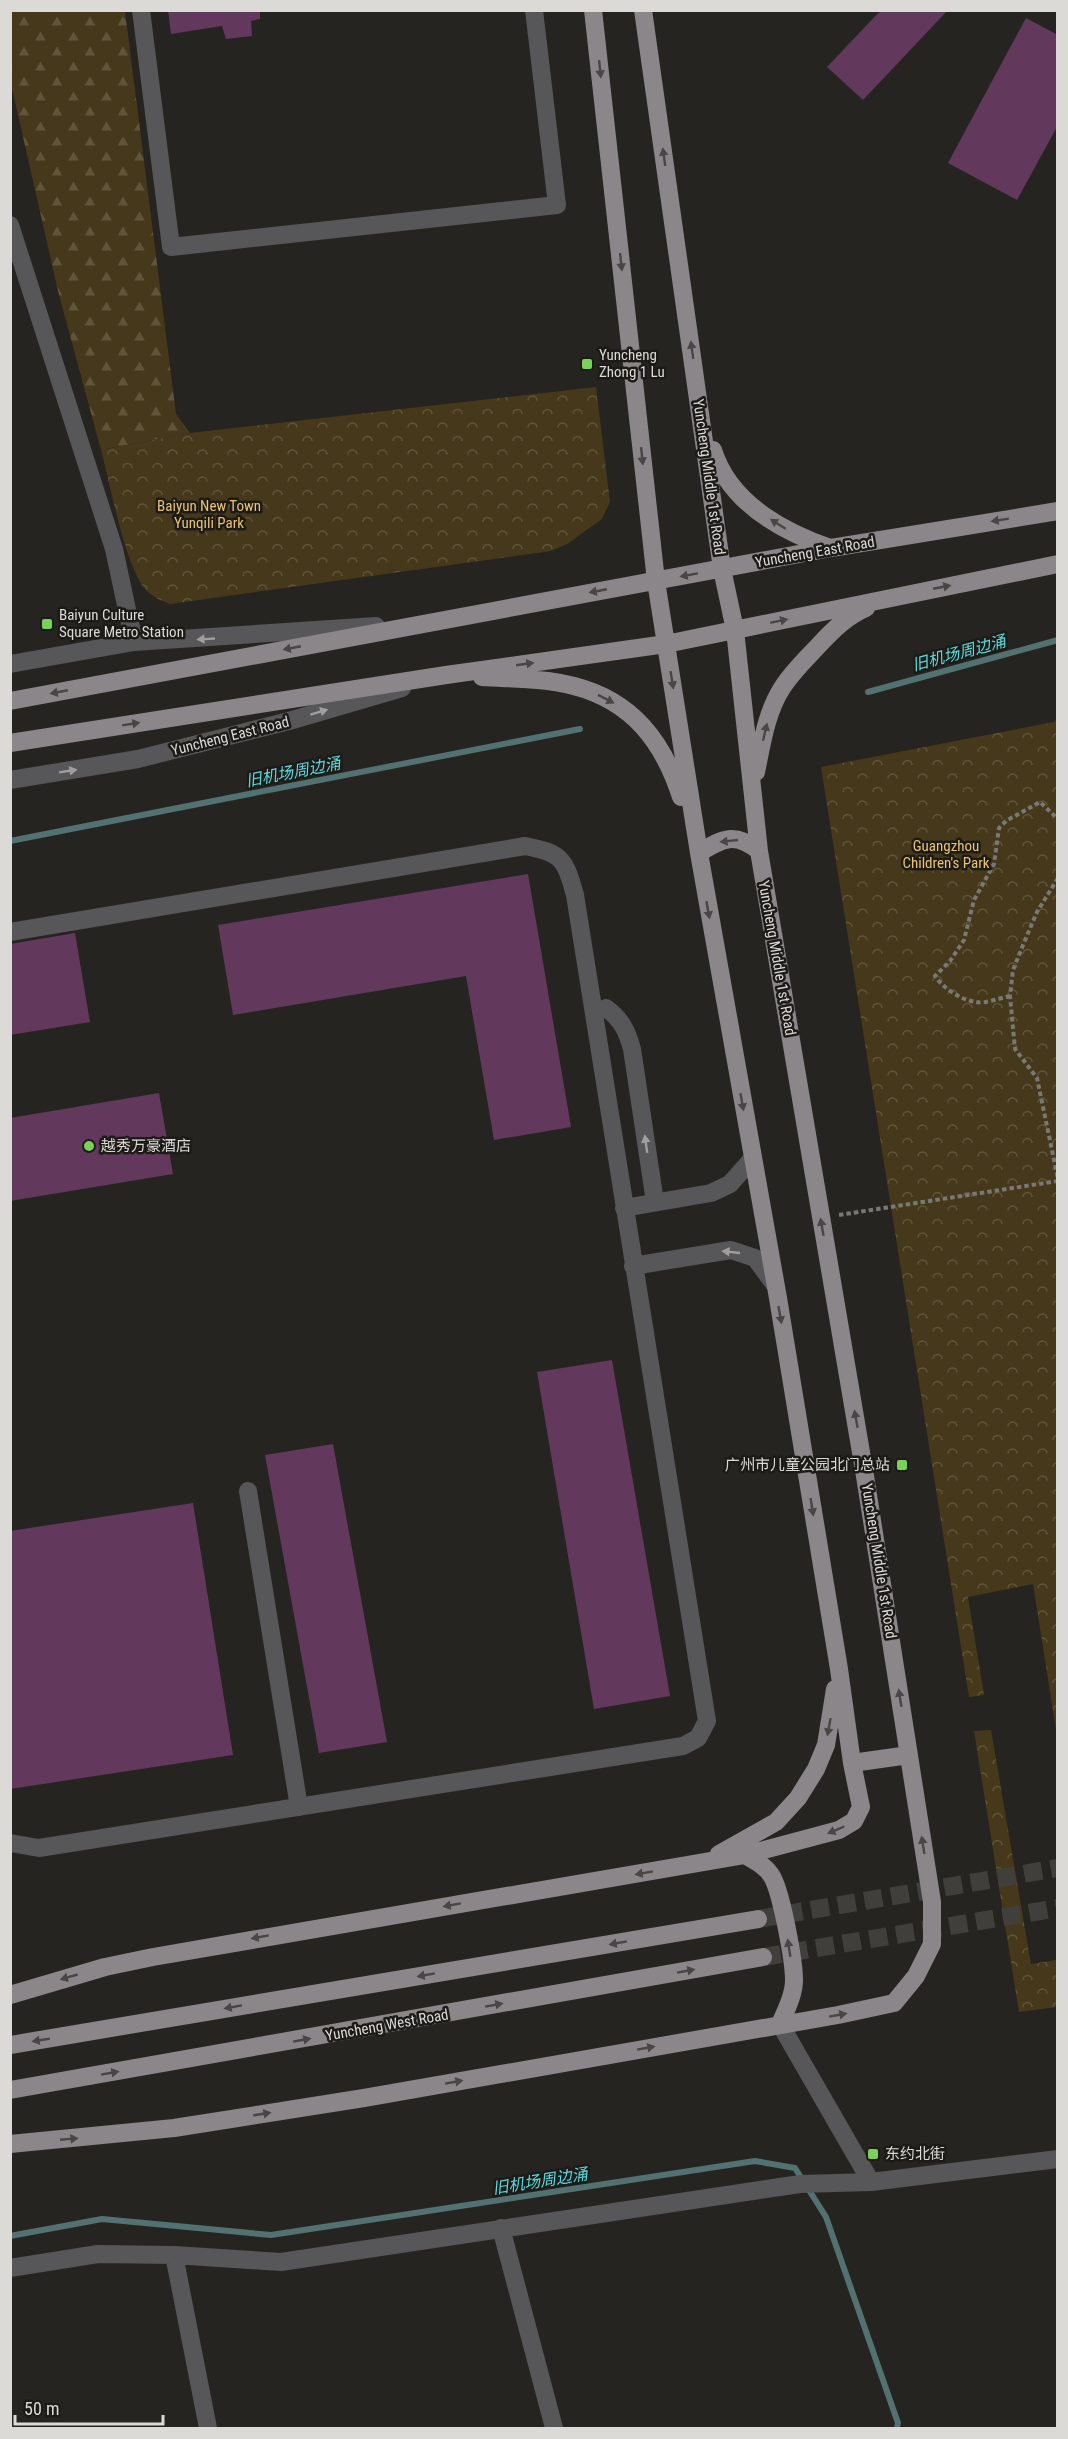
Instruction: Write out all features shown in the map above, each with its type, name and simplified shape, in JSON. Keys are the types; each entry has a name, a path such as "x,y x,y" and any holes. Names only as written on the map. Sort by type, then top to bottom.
{"main road":[{"path":"10,1995 105,1967 153,1957 745,1855 839,1830 854,1821 861,1807 775,1285 699,853 656,581 593,10"},
{"name":"Yuncheng Middle 1st Road","path":"10,2144 174,2128 297,2109 894,2003 916,1976 932,1944 932,1902 866,1476 820,1218 759,851 735,630 722,569 643,10"},
{"path":"700,408 718,465 744,499 784,528 806,540 831,548"},
{"name":"Yuncheng East Road","path":"10,701 831,548 1058,511"},
{"name":"Yuncheng East Road","path":"10,743 446,675 666,644 1058,564"},
{"path":"752,789 766,724 781,689 796,668 831,632 853,614 885,598"},
{"path":"446,675 552,682 574,686 596,693 626,709 646,729 663,754 675,778 699,853"},
{"path":"699,853 728,839 748,842 759,851"},
{"path":"702,1863 776,1822 798,1798 816,1769 826,1745 838,1669"},
{"path":"852,1763 909,1755"},
{"path":"745,1855 764,1866 772,1876 780,1895 794,1980 788,2008 780,2024"},
{"path":"10,2044 758,1919"},
{"name":"Yuncheng West Road","path":"10,2090 763,1957"}],"street":[{"path":"141,10 171,248 557,205 534,10"},
{"path":"10,225 114,549 134,642"},
{"name":"Yuncheng East Road","path":"10,664 134,642 432,622"},
{"name":"Yuncheng East Road","path":"10,780 138,759 206,743 446,675"},
{"path":"10,932 525,846 546,850 567,865 575,895 633,1266 704,1689 707,1721 698,1738 683,1746 39,1848 10,1843"},
{"path":"606,1008 623,1024 632,1049 655,1202"},
{"path":"624,1208 711,1193 730,1184 752,1160"},
{"path":"633,1266 731,1250 755,1258 775,1285"},
{"path":"248,1491 299,1807"},
{"path":"780,2024 792,2049 871,2182"},
{"path":"10,2268 98,2254 174,2255 281,2262 800,2184 871,2182 1058,2159"},
{"path":"501,2228 554,2428"},
{"path":"174,2255 208,2428"}],"path":[{"path":"1010,996 977,1003 947,988 935,976 950,961 964,940 974,900 994,864 999,828 1006,821 1026,812 1040,802 1058,819"},
{"path":"820,1218 1058,1180 1037,1078 1015,1049 1010,996 1013,970 1023,945 1037,912 1058,878"}],"green space":[{"path":"10,11 125,11 176,414 190,433 101,450 58,291 11,84"},
{"name":"Baiyun New Town Yunqili Park","path":"596,387 610,502 602,519 567,544 551,551 170,604 151,595 138,579 119,524 101,450 190,433"},
{"name":"Guangzhou Children's Park","path":"1057,719 1057,1736 1033,1584 968,1597 984,1695 969,1697 821,767 1054,722"},
{"path":"991,1730 1031,1964 1057,1960 1057,2007 1019,2012 974,1731"}],"building":[{"path":"168,10 260,10 260,19 251,21 252,36 226,39 222,26 171,34"},
{"path":"881,10 948,10 863,100 827,67"},
{"path":"1026,18 1058,35 1058,125 1017,200 948,163"},
{"path":"528,874 571,1127 494,1140 466,976 233,1015 218,925"},
{"path":"75,933 90,1022 10,1035 10,944"},
{"name":"越秀万豪酒店","path":"159,1093 173,1174 10,1201 10,1118"},
{"path":"612,1360 670,1696 594,1709 537,1372"},
{"path":"333,1444 387,1742 319,1753 265,1455"},
{"path":"193,1503 233,1755 10,1789 10,1531"}],"waterway":[{"name":"旧机场周边涌","path":"868,692 1058,640"},
{"name":"旧机场周边涌","path":"10,841 580,729"},
{"name":"旧机场周边涌","path":"10,2236 102,2219 271,2235 755,2161 795,2168 826,2217 898,2423 897,2428"}],"tunnel":[{"path":"758,1919 1058,1868"},
{"path":"763,1957 1058,1908"}],"place":[{"name":"Yuncheng Zhong 1 Lu","path":"587,364"},
{"name":"Baiyun Culture Square Metro Station","path":"47,624"},
{"name":"越秀万豪酒店","path":"89,1146"},
{"name":"广州市儿童公园北门总站","path":"902,1465"},
{"name":"东约北街","path":"873,2154"}]}
